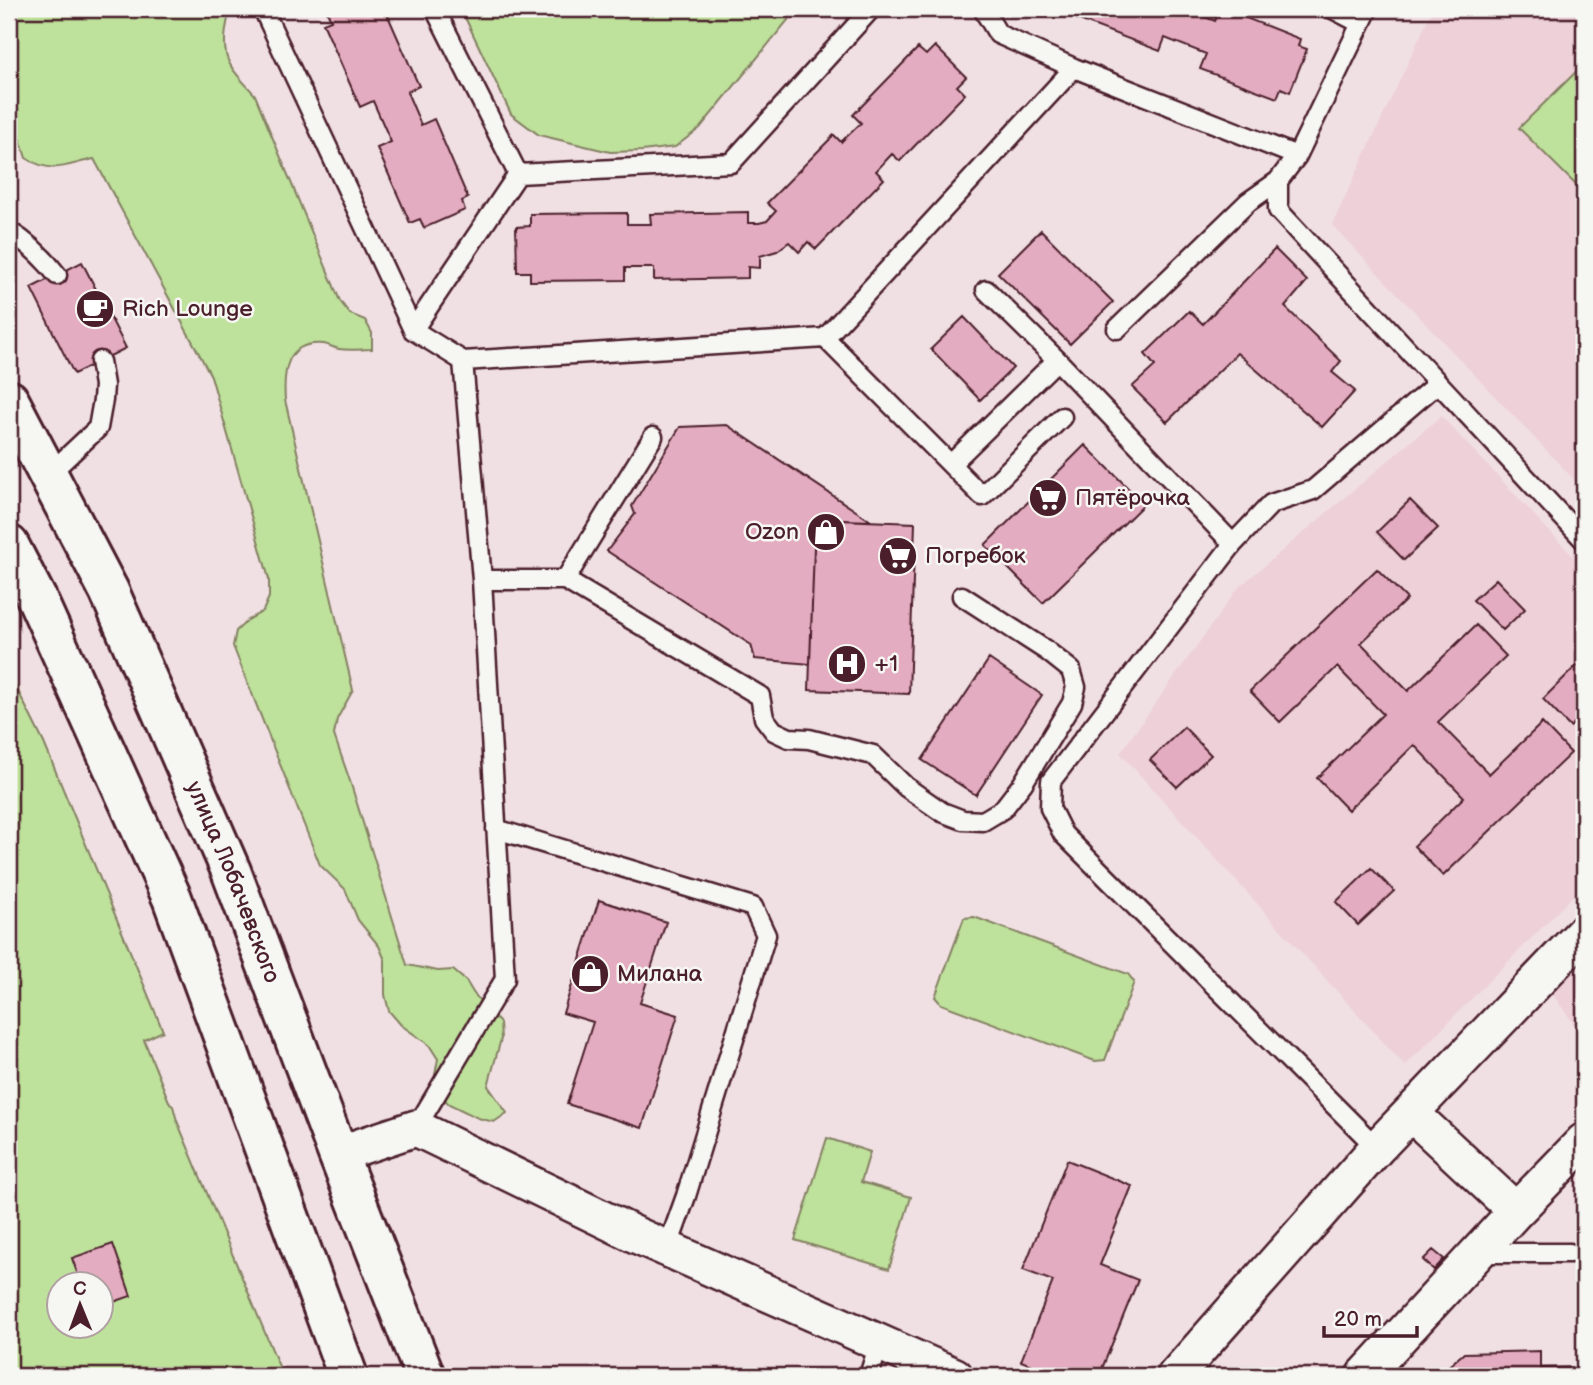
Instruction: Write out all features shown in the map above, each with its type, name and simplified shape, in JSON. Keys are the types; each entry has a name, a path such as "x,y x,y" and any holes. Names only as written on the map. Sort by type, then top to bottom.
{"main road":[{"name":"улица Лобачевского","path":"9,400 109,591 231,871 425,1376"},
{"path":"9,545 37,599 172,898 348,1376"}],"street":[{"path":"1175,1376 1377,1148 1584,932"},
{"path":"1411,1113 1516,1211"},
{"path":"338,1154 416,1128 667,1249 955,1376"},
{"path":"1364,1376 1584,1141"}],"lane":[{"path":"263,9 413,331 463,361 825,338 1074,68"},
{"path":"435,9 518,174"},
{"path":"518,174 731,163 871,9"},
{"path":"983,9 998,34 1074,68 1297,156"},
{"path":"1117,329 1248,202 1278,181 1297,156 1364,16 1332,9"},
{"path":"413,331 518,174"},
{"path":"1278,181 1278,210 1584,540"},
{"path":"9,231 29,244 57,275"},
{"path":"986,290 1233,544"},
{"path":"825,338 982,496 1062,417"},
{"path":"48,475 98,428 104,385 100,360"},
{"path":"951,464 1057,360"},
{"path":"416,1128 505,979 482,580 463,361"},
{"path":"1377,1148 1062,834 1050,808 1051,781 1233,544 1270,504 1313,490 1438,383"},
{"path":"565,580 653,437"},
{"path":"482,580 565,580 760,696 764,718 774,731 789,738 809,739 873,755 906,787 942,812 963,820 983,821 1003,810 1023,783 1072,703 1076,687 1071,670 962,596"},
{"path":"496,829 753,907 766,935 686,1196 667,1249"},
{"path":"1478,1253 1570,1254"},
{"path":"869,1376 879,1343"}],"shaded area":[{"path":"1433,9 1584,9 1584,490 1332,225"},
{"path":"1441,416 1584,568 1584,885 1405,1066 1120,753 1238,588"},
{"path":"1584,949 1584,1038 1548,988"}],"green space":[{"path":"9,9 230,9 225,48 230,65 255,95 340,301 350,314 365,320 372,333 372,349 343,350 324,344 302,347 294,352 286,368 285,378 285,400 353,690 337,719 334,735 407,965 438,971 453,970 466,981 500,1023 501,1039 488,1086 507,1113 494,1122 478,1118 449,1104 436,1091 438,1059 429,1045 401,1025 389,1011 385,995 385,960 379,946 358,920 345,889 320,865 233,646 236,631 263,611 269,597 269,579 211,376 94,159 52,167 26,158 16,126 9,124"},
{"path":"461,9 797,9 700,128 675,147 610,152 539,135 511,114"},
{"path":"1584,64 1584,182 1579,188 1519,128"},
{"path":"9,673 44,743 163,1031 144,1040 283,1376 9,1376"},
{"path":"974,917 1128,974 1134,982 1105,1060 1095,1061 941,1004 935,997 964,918"},
{"path":"827,1138 870,1152 861,1182 911,1197 889,1269 795,1240"}],"building":[{"path":"385,9 419,86 407,92 421,125 434,119 468,198 462,201 465,210 424,228 420,219 410,223 377,148 391,142 373,101 360,107 323,23 331,20 327,11"},
{"path":"1072,9 1185,9 1215,21 1220,9 1223,9 1300,39 1298,46 1307,49 1290,92 1281,88 1277,98 1200,69 1206,54 1165,38 1160,51 1074,18 1077,11"},
{"path":"935,46 966,77 957,86 965,94 900,161 892,154 876,171 884,179 816,249 808,242 799,252 789,242 777,251 760,256 760,268 748,267 748,278 654,280 654,268 625,268 625,280 530,281 530,272 517,272 516,227 530,226 530,214 627,213 627,224 651,224 650,214 748,212 748,223 767,221 776,211 767,203 834,135 841,142 861,123 853,115 918,48 926,55"},
{"path":"1041,230 1113,302 1070,344 998,273"},
{"path":"1275,249 1307,281 1285,307 1341,361 1332,372 1355,391 1322,427 1237,353 1167,422 1132,387 1155,366 1145,354 1189,311 1203,324"},
{"path":"82,262 126,348 74,374 31,288"},
{"path":"964,317 1013,368 980,400 931,349"},
{"path":"727,425 871,521 815,519 810,664 755,659 751,645 607,551 635,514 632,506 680,427"},
{"path":"1085,445 1144,504 1043,603 985,545"},
{"path":"1410,500 1438,528 1404,560 1377,532"},
{"path":"815,519 915,523 909,694 809,690"},
{"path":"1377,569 1407,599 1361,643 1408,691 1476,625 1506,656 1438,722 1489,774 1542,723 1571,753 1443,876 1414,846 1464,797 1414,745 1348,810 1317,778 1383,714 1337,667 1280,722 1250,691"},
{"path":"1496,579 1525,609 1503,630 1473,600"},
{"path":"989,659 1042,695 976,795 922,760"},
{"path":"1577,665 1584,673 1584,714 1570,727 1543,699"},
{"path":"1184,727 1211,755 1177,787 1150,760"},
{"path":"1371,868 1394,891 1358,925 1336,902"},
{"path":"599,900 666,922 640,1003 678,1015 642,1128 567,1104 593,1022 563,1013"},
{"path":"1067,1160 1132,1186 1100,1265 1138,1280 1099,1376 1059,1376 1021,1361 1053,1281 1023,1270"},
{"path":"113,1244 131,1296 116,1301 116,1270 76,1270 72,1258"},
{"path":"1433,1250 1444,1259 1434,1270 1423,1260"},
{"path":"1540,1351 1540,1368 1584,1367 1584,1376 1437,1376 1464,1353"}],"place":[{"name":"Rich Lounge","path":"95,309"},
{"name":"Пятёрочка","path":"1048,498"},
{"name":"Ozon","path":"826,532"},
{"name":"Погребок","path":"898,556"},
{"name":"+1","path":"847,664"},
{"name":"Милана","path":"590,974"}]}
